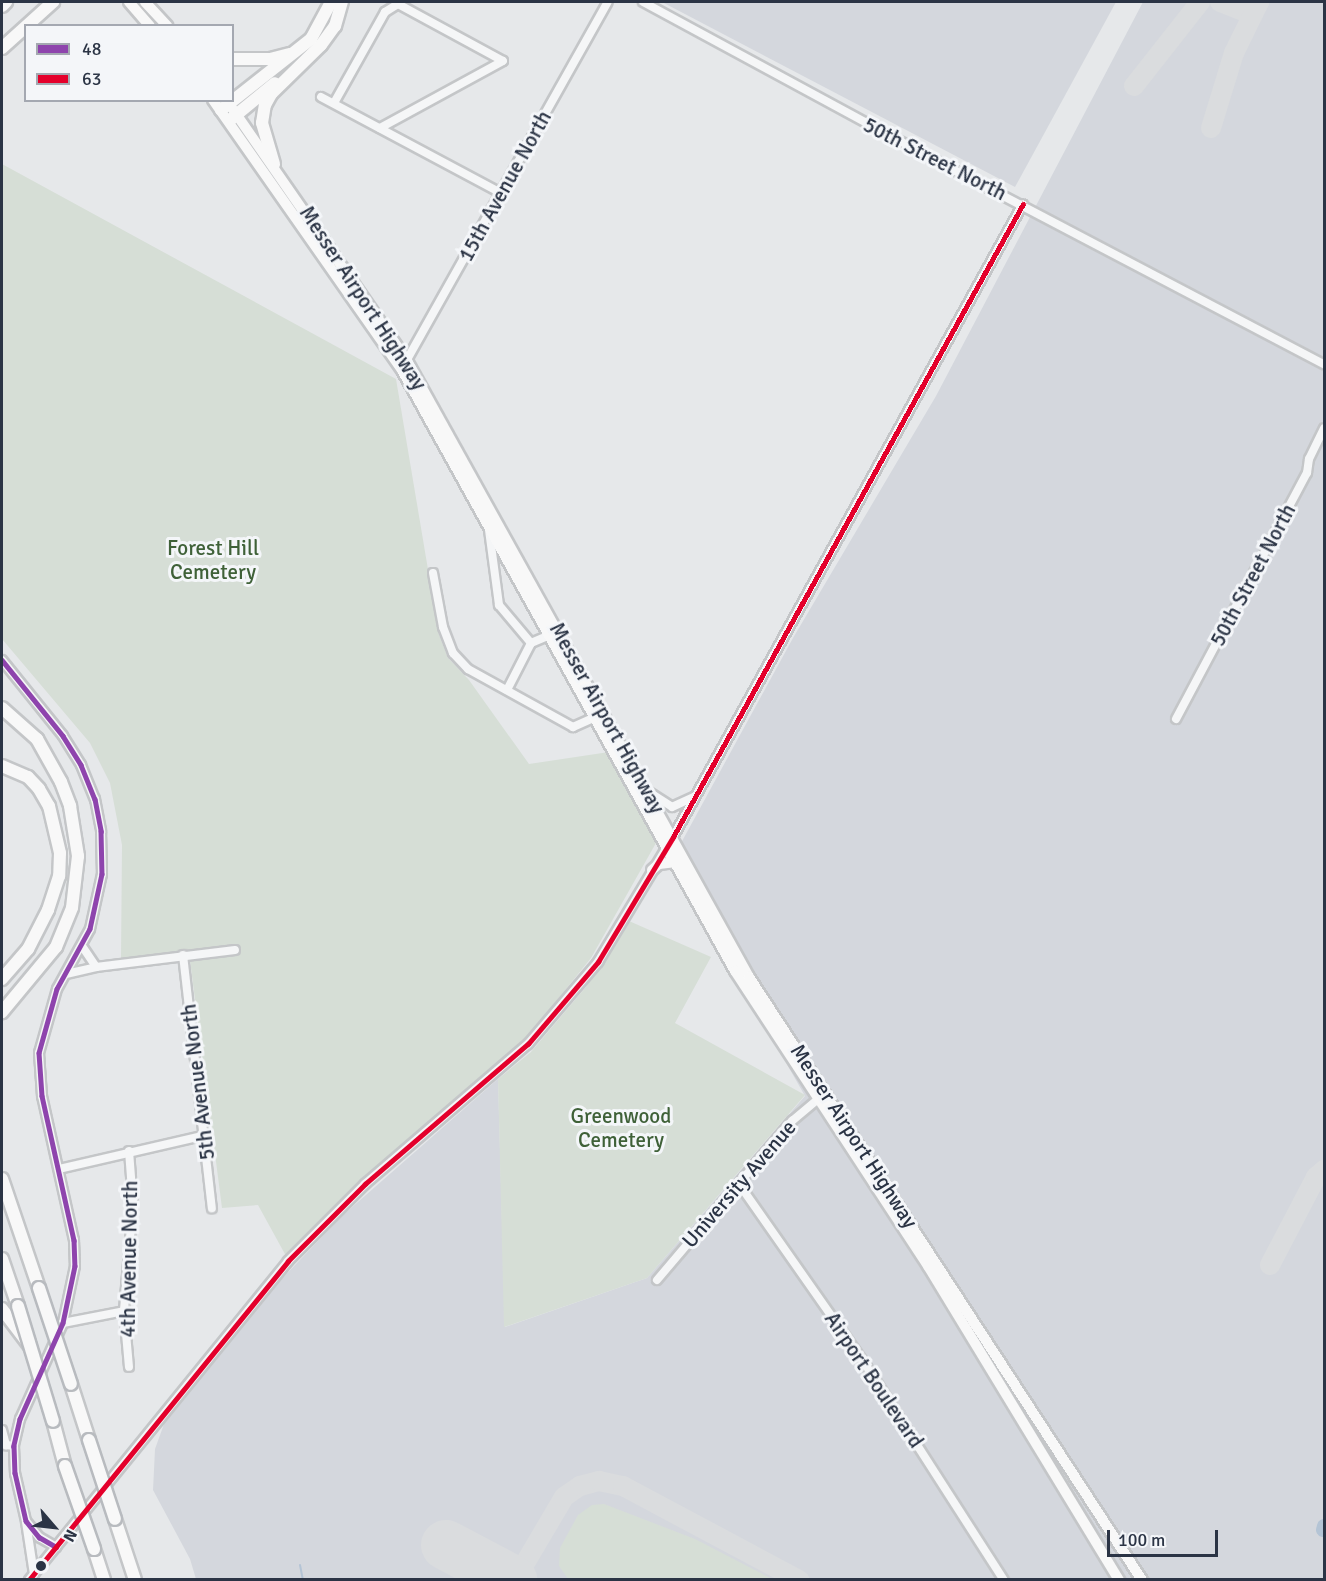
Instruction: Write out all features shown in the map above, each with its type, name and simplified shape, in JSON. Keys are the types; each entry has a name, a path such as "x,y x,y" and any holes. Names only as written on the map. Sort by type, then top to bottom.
{"highway":[{"path":"2,6 6,2"},
{"path":"29,24 53,2"},
{"path":"234,96 294,53 319,28 331,2"},
{"path":"274,164 262,123 265,105 271,94 321,45 335,26 342,2"},
{"path":"2,48 24,28"},
{"path":"233,117 321,45"},
{"path":"234,59 270,59 294,53"},
{"path":"2,708 37,740 61,782 70,806 78,856 72,908 56,947 2,1011"},
{"path":"2,766 28,777 39,789 49,806 60,853 59,876 48,910 28,949 2,979"},
{"path":"2,1179 135,1580"},
{"path":"2,1259 32,1350 65,1466 104,1580"},
{"path":"2,1309 32,1350"}],"main road":[{"path":"129,2 148,24"},
{"path":"145,2 164,24"},
{"name":"Messer Airport Highway","path":"222,104 274,164 404,365 553,633 595,717 749,977 1142,1580"},
{"name":"Messer Airport Highway","path":"233,117 404,365 489,528 649,792 670,841 676,862 735,971 816,1100 928,1266 1119,1580"},
{"path":"652,870 663,863 676,862"}],"street":[{"name":"15th Avenue North","path":"404,365 608,2"},
{"name":"50th Street North","path":"643,2 1324,364"},
{"path":"334,104 385,12 398,4 503,61 380,128"},
{"path":"321,97 501,193"},
{"path":"32,1578 288,1261 365,1184 528,1044 565,1004 598,962 670,841 1023,204"},
{"name":"50th Street North","path":"1176,719 1307,473 1309,459 1324,428"},
{"path":"489,528 499,604 531,643"},
{"path":"433,573 443,627 453,653 468,669 573,727 595,717"},
{"path":"507,690 531,643 553,633"},
{"path":"2,660 63,736 81,765 95,799 101,831 102,874 90,929 45,1019 39,1053 42,1096 59,1169 75,1257 63,1323 7,1446"},
{"path":"649,792 672,807 680,807 700,787"},
{"path":"82,946 96,967"},
{"path":"66,974 96,967 235,950"},
{"name":"5th Avenue North","path":"183,956 206,1135 212,1208"},
{"name":"University Avenue","path":"657,1280 792,1121 825,1093"},
{"path":"59,1169 206,1135"},
{"name":"4th Avenue North","path":"129,1151 133,1203 124,1311 129,1367"},
{"name":"Airport Boulevard","path":"739,1184 867,1367 1004,1580"},
{"path":"63,1323 124,1311"},
{"path":"2,1430 26,1521 32,1578"},
{"path":"26,1521 39,1537 56,1547"}],"shaded area":[{"path":"662,2 1116,2 1015,187"},
{"path":"1143,2 1324,2 1324,1579 196,1579 190,1559 153,1490 155,1449 164,1424 252,1310 342,1216 498,1079 505,1327 647,1278 805,1096 681,878 669,865 793,638 936,396"}],"green space":[{"name":"Forest Hill Cemetery","path":"2,164 396,379 439,635 448,658 469,680 529,764 609,752 656,831 656,843 591,958 524,1041 362,1182 286,1256 258,1205 222,1208 189,953 121,958 122,845 110,783 90,743 2,639"},
{"name":"Greenwood Cemetery","path":"629,921 711,957 675,1023 805,1095 647,1278 504,1327 498,1079 531,1052 586,987"},
{"path":"604,1504 695,1539 772,1579 568,1579 559,1566 560,1548 578,1515 592,1505"}],"waterway":[{"path":"1323,1530 1324,1526"},
{"path":"300,1565 303,1580"}],"taxiway":[{"path":"1134,86 1200,2"},
{"path":"1220,2 1241,10 1259,2"},
{"path":"1211,128 1234,53 1259,2"},
{"path":"1270,1265 1316,1177 1324,1170"},
{"path":"515,1580 564,1497 580,1486 599,1481 623,1486 799,1580"}],"runway":[{"path":"446,1545 512,1580"}],"transit line":[{"name":"63","path":"29,1580 288,1261 365,1184 528,1044 598,962 673,837 1023,204"},
{"name":"48","path":"2,660 63,736 81,765 95,799 101,831 102,874 90,929 57,989 39,1053 42,1096 74,1240 75,1266 63,1323 20,1419 14,1446 15,1473 26,1521 39,1537 56,1547"}]}
